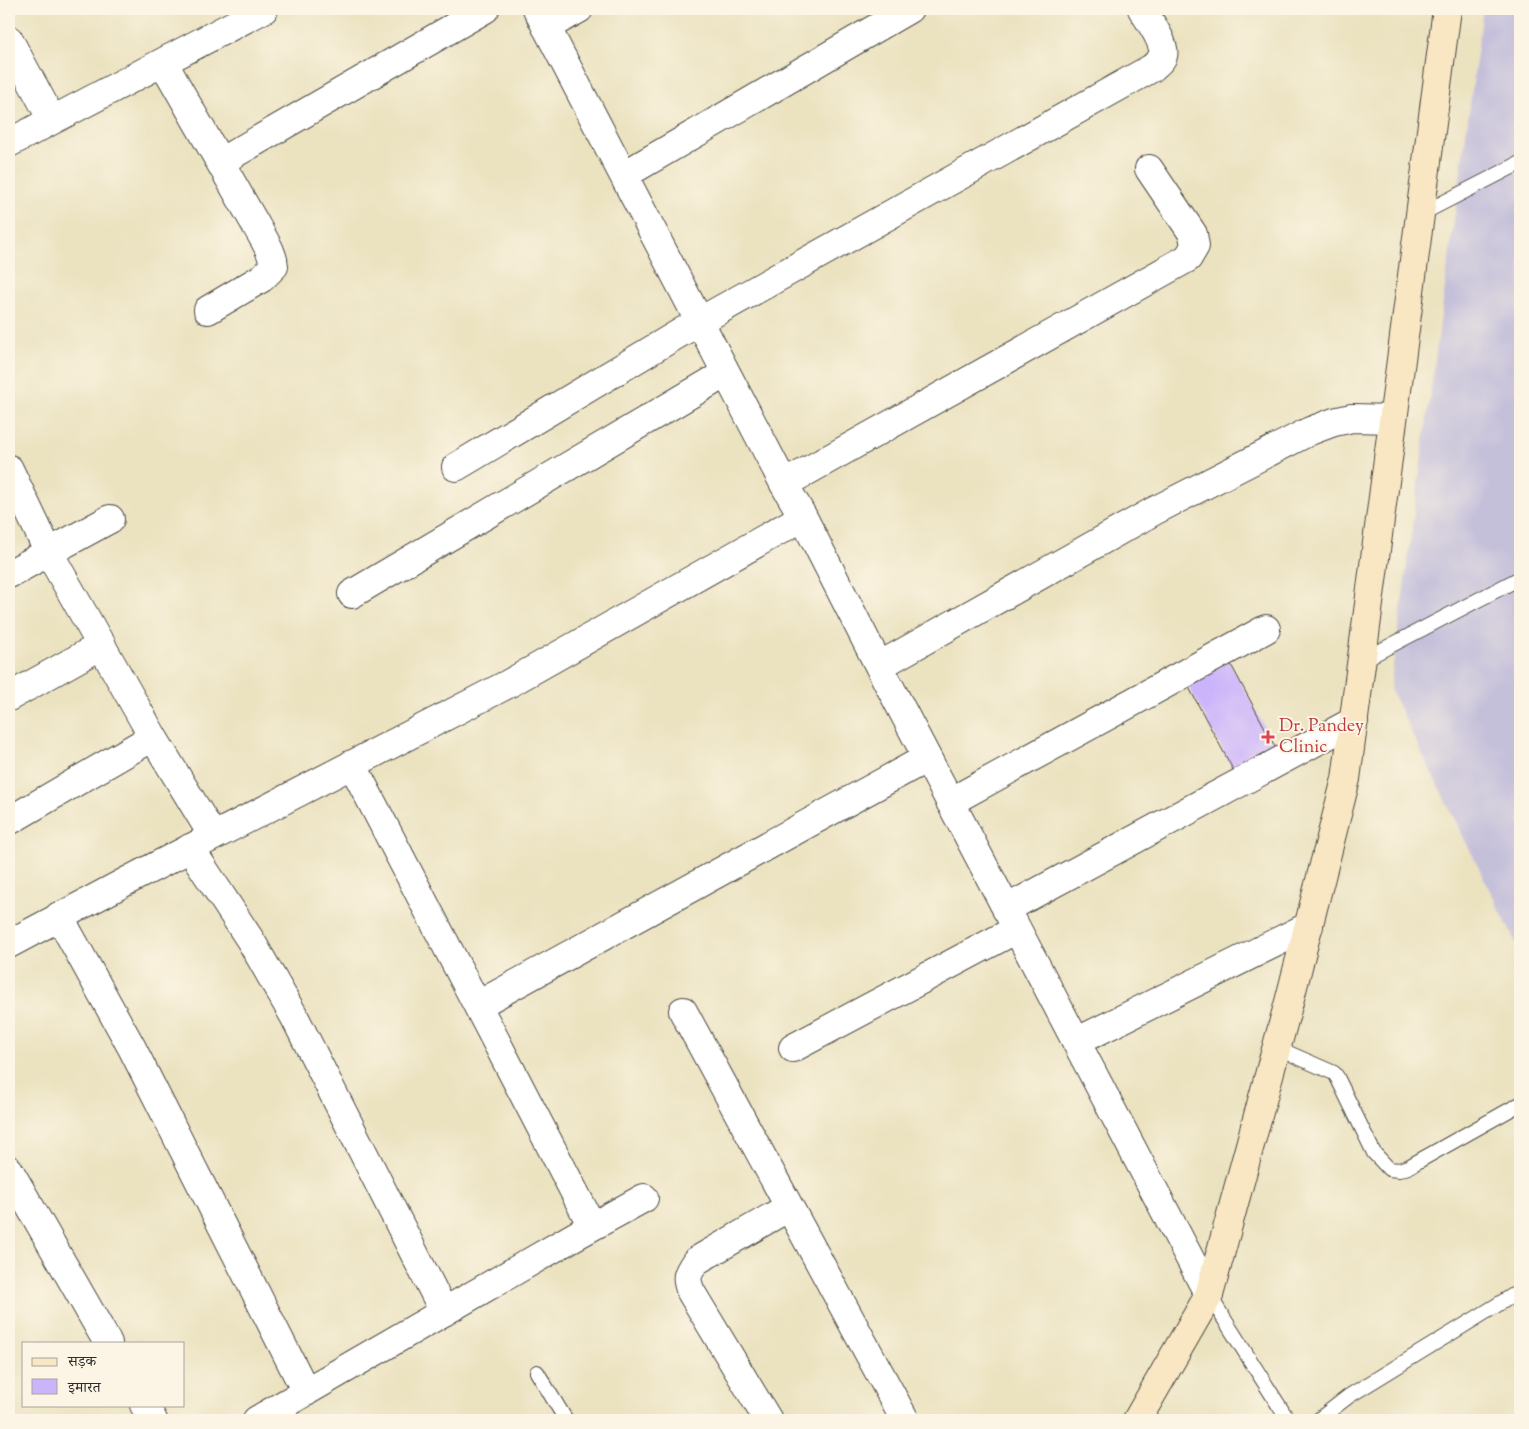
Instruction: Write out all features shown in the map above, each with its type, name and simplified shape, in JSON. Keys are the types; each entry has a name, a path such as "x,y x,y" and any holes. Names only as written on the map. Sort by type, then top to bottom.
{"street":[{"path":"9,143 264,9"},
{"path":"220,162 485,9"},
{"path":"579,9 542,18 1209,1295"},
{"path":"624,175 909,9"},
{"path":"456,467 700,321 1152,68 1162,59 1164,51 1161,42 1142,9"},
{"path":"1137,1420 1209,1295 1277,1048 1346,779 1447,9"},
{"path":"9,40 52,120"},
{"path":"163,62 271,252 274,266 262,278 208,310"},
{"path":"784,484 1188,258 1195,246 1194,234 1149,169"},
{"path":"352,594 726,373"},
{"path":"879,666 1154,511 1310,432 1334,422 1352,418 1393,419"},
{"path":"9,468 48,552 153,737 251,941 290,1008 444,1312"},
{"path":"9,944 59,916 508,684 803,517"},
{"path":"9,574 110,519"},
{"path":"950,802 1266,629"},
{"path":"9,697 102,645"},
{"path":"793,1048 1354,721"},
{"path":"9,822 153,737"},
{"path":"478,1005 927,758"},
{"path":"352,764 592,1226"},
{"path":"59,916 132,1048 306,1392"},
{"path":"1076,1042 1309,926"},
{"path":"683,1012 905,1420"},
{"path":"9,1170 107,1342"},
{"path":"257,1420 592,1226 644,1198"},
{"path":"768,1420 691,1292 687,1281 688,1273 696,1261 789,1207"},
{"path":"145,1406 153,1420"}],"lane":[{"path":"1420,215 1520,162"},
{"path":"1361,661 1520,578"},
{"path":"1277,1048 1334,1073 1374,1153 1389,1168 1398,1170 1408,1167 1520,1104"},
{"path":"1318,1420 1349,1396 1520,1291"},
{"path":"1209,1295 1288,1420"},
{"path":"537,1372 566,1420"}],"shaded area":[{"path":"1483,9 1520,9 1520,951 1390,689"}],"building":[{"path":"1229,661 1279,754 1237,777 1187,684"}],"place":[{"name":"Dr. Pandey Clinic","path":"1268,737"}]}
